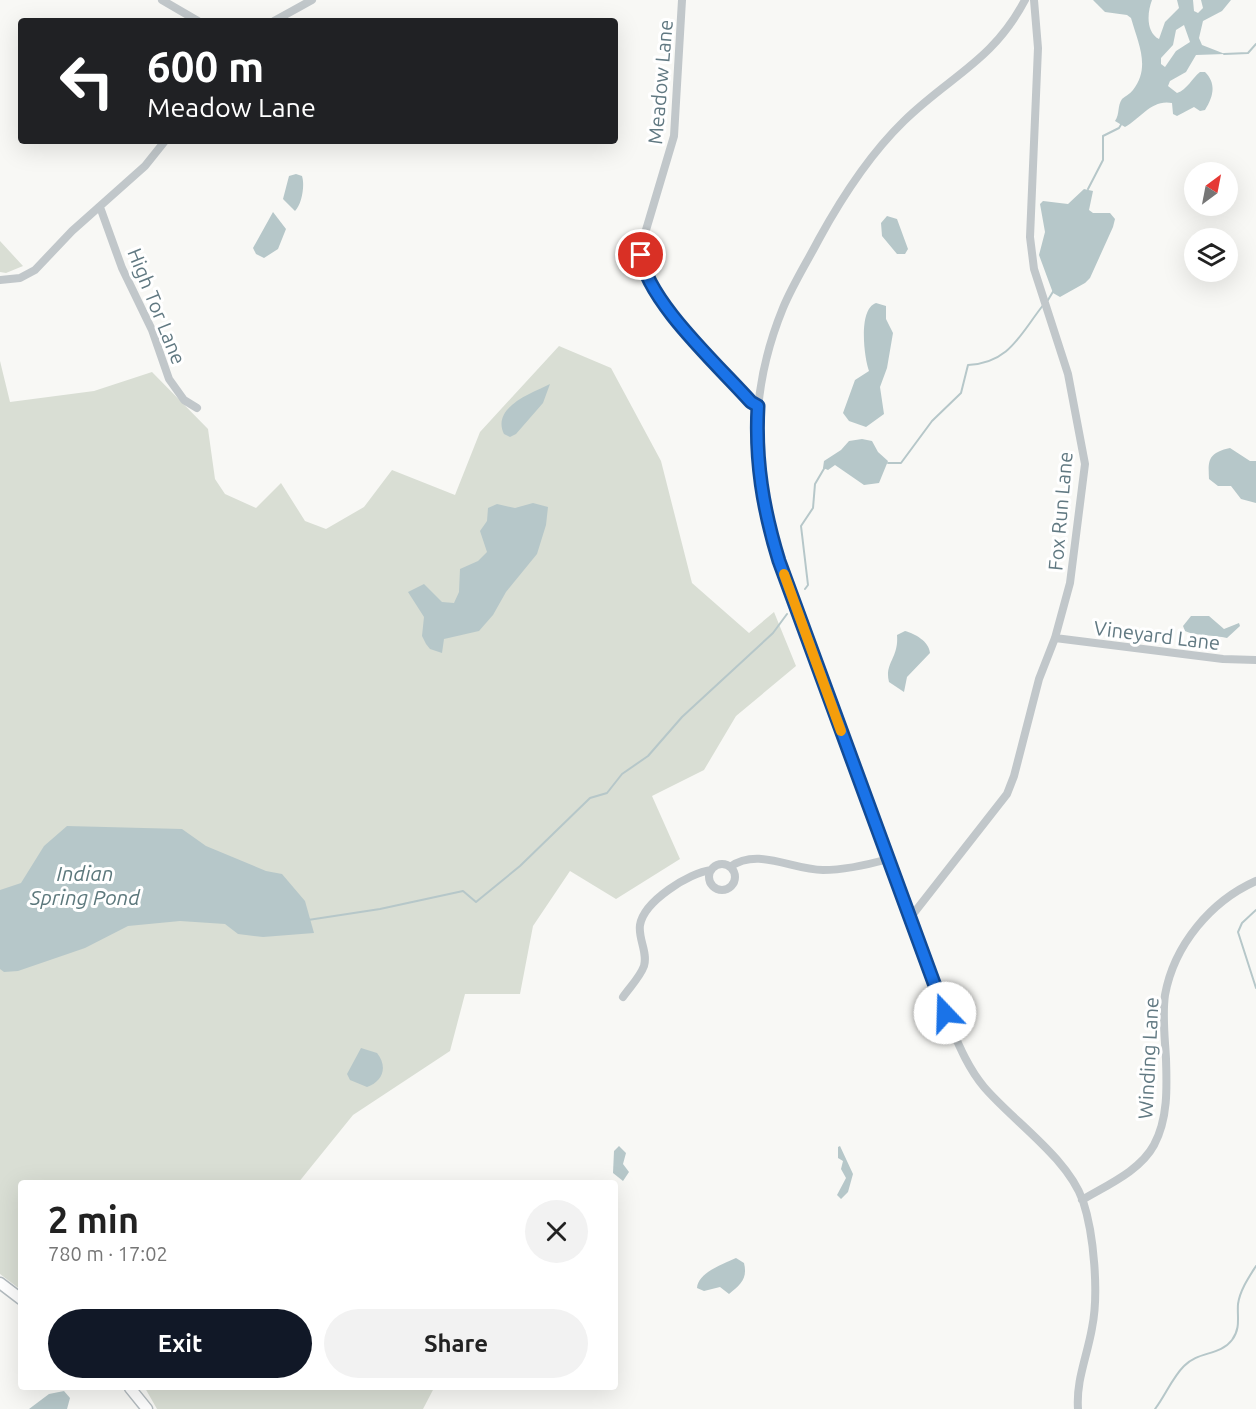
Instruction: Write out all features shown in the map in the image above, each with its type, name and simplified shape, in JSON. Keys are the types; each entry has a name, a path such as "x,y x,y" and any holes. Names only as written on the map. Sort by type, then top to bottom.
{"main road":[{"path":"0,1283 18,1297"},
{"path":"132,1390 147,1409"}],"street":[{"path":"162,0 193,18"},
{"path":"279,18 312,0"},
{"name":"Meadow Lane","path":"682,0 674,136 644,240 643,266 660,301 751,402 758,406"},
{"path":"1024,0 1013,22 996,44 904,121 883,144 849,190 784,306 764,369 758,406 756,444 759,486 768,525 951,1027 971,1070 1002,1107 1064,1168 1082,1200 1090,1239 1094,1306 1091,1335 1078,1379 1078,1409"},
{"name":"Fox Run Lane","path":"910,918 1007,794 1014,776 1039,679 1055,638 1076,549 1085,465 1068,374 1034,269 1030,237 1038,48 1034,0"},
{"path":"0,280 20,278 35,270 66,237 145,166 163,144"},
{"name":"High Tor Lane","path":"100,207 122,268 156,338 169,379 184,400 197,408"},
{"name":"Vineyard Lane","path":"1055,638 1223,659 1256,660"},
{"path":"623,997 644,967 646,958 640,926 644,917 660,898 695,873 711,870 718,865 730,867 741,861 759,860 821,870 866,865 888,859"},
{"path":"711,870 708,877 711,885 720,891 726,890 735,878 730,867"},
{"name":"Winding Lane","path":"1082,1200 1120,1178 1154,1146 1163,1120 1167,1091 1165,995 1179,955 1194,929 1207,916 1241,888 1256,880"}],"shaded area":[{"path":"0,241 23,266 6,273 0,272"},
{"path":"559,346 611,368 661,461 692,583 749,633 774,612 796,666 736,716 704,770 652,796 680,859 616,899 570,871 533,926 520,994 465,994 450,1051 353,1115 300,1180 18,1180 18,1288 0,1274 0,361 10,402 94,391 152,372 208,429 215,479 225,494 256,508 281,483 305,521 326,529 364,507 392,470 455,495 480,432"},
{"path":"146,1390 433,1390 423,1409 157,1409"}],"water":[{"path":"1093,0 1152,0 1149,22 1152,32 1159,39 1165,22 1179,8 1177,0 1193,0 1194,11 1198,13 1203,8 1201,0 1231,0 1222,11 1203,21 1199,38 1202,45 1225,54 1196,55 1186,72 1170,81 1168,86 1177,93 1200,72 1205,72 1211,81 1212,91 1205,110 1200,111 1194,107 1177,116 1173,114 1172,103 1165,103 1153,106 1125,127 1115,121 1122,99 1132,91 1138,81 1142,64 1131,18 1127,15 1105,12","holes":["1184,25 1190,42 1176,51 1165,67 1161,64 1161,58 1173,45 1176,30"]},
{"path":"296,174 302,176 303,184 301,199 295,211 283,199 289,176"},
{"path":"1084,189 1093,191 1089,210 1093,213 1110,213 1115,219 1090,278 1060,297 1053,293 1039,255 1045,232 1040,204 1043,201 1068,204"},
{"path":"273,212 286,229 278,249 264,258 256,254 253,248"},
{"path":"887,216 897,219 908,249 905,254 897,254 882,236 881,223"},
{"path":"876,303 886,306 886,319 893,333 887,368 880,387 884,414 866,427 849,421 843,413 855,380 869,371 864,345 865,323 870,307"},
{"path":"550,384 543,403 516,434 510,437 504,434 503,416 508,409 515,402"},
{"path":"862,439 872,441 878,452 888,461 879,483 864,485 835,465 828,470 823,468 824,461 841,450 849,441"},
{"path":"1230,448 1250,461 1256,461 1256,503 1241,499 1231,486 1218,486 1209,479 1209,462 1213,455"},
{"path":"533,503 548,507 546,525 537,554 506,592 493,615 479,631 444,639 442,653 430,649 422,636 424,617 408,592 424,584 442,602 454,603 459,592 460,569 478,561 487,552 480,531 487,521 488,508 497,504 515,508"},
{"path":"1191,616 1209,616 1224,629 1239,623 1240,626 1227,638 1194,634 1185,631 1183,626"},
{"path":"905,631 924,642 930,653 907,677 904,692 889,682 888,670 896,649 897,635"},
{"name":"Indian Spring Pond","path":"67,826 182,829 206,846 266,871 282,874 305,901 314,933 263,937 238,934 225,924 180,921 128,926 85,948 18,971 4,972 0,969 0,890 21,883 44,846"},
{"path":"361,1048 377,1053 383,1068 377,1081 367,1087 350,1080 347,1074"},
{"path":"619,1146 626,1153 623,1164 629,1172 623,1181 613,1173 614,1151"},
{"path":"840,1146 853,1174 848,1192 841,1199 837,1195 846,1178 841,1169 843,1161 838,1158 838,1147"},
{"path":"736,1258 744,1263 745,1273 740,1284 729,1294 720,1287 704,1291 697,1288 698,1282 707,1273"},
{"path":"64,1391 70,1398 67,1409 29,1409 49,1394"}],"waterway":[{"path":"1224,54 1248,53 1256,44"},
{"path":"1088,189 1103,160 1103,136 1119,128 1122,123"},
{"path":"1048,300 1054,290"},
{"path":"888,463 901,463 932,421 961,393 968,365 982,363 1004,353 1013,345 1044,304"},
{"path":"805,589 808,585 801,526 813,508 815,484 825,467"},
{"path":"308,920 380,909 463,891 476,902 520,866 590,798 607,793 622,774 648,756 682,717 773,633 787,614"},
{"path":"1256,910 1242,923 1238,932 1256,988"},
{"path":"1155,1409 1184,1366 1196,1358 1221,1349 1235,1336 1238,1327 1238,1304 1245,1284 1256,1266"}],"slow traffic":[{"path":"784,574 841,731"}],"route":[{"path":"641,255 647,279 660,301 751,402 758,406 756,444 759,486 779,561 945,1013"}]}
